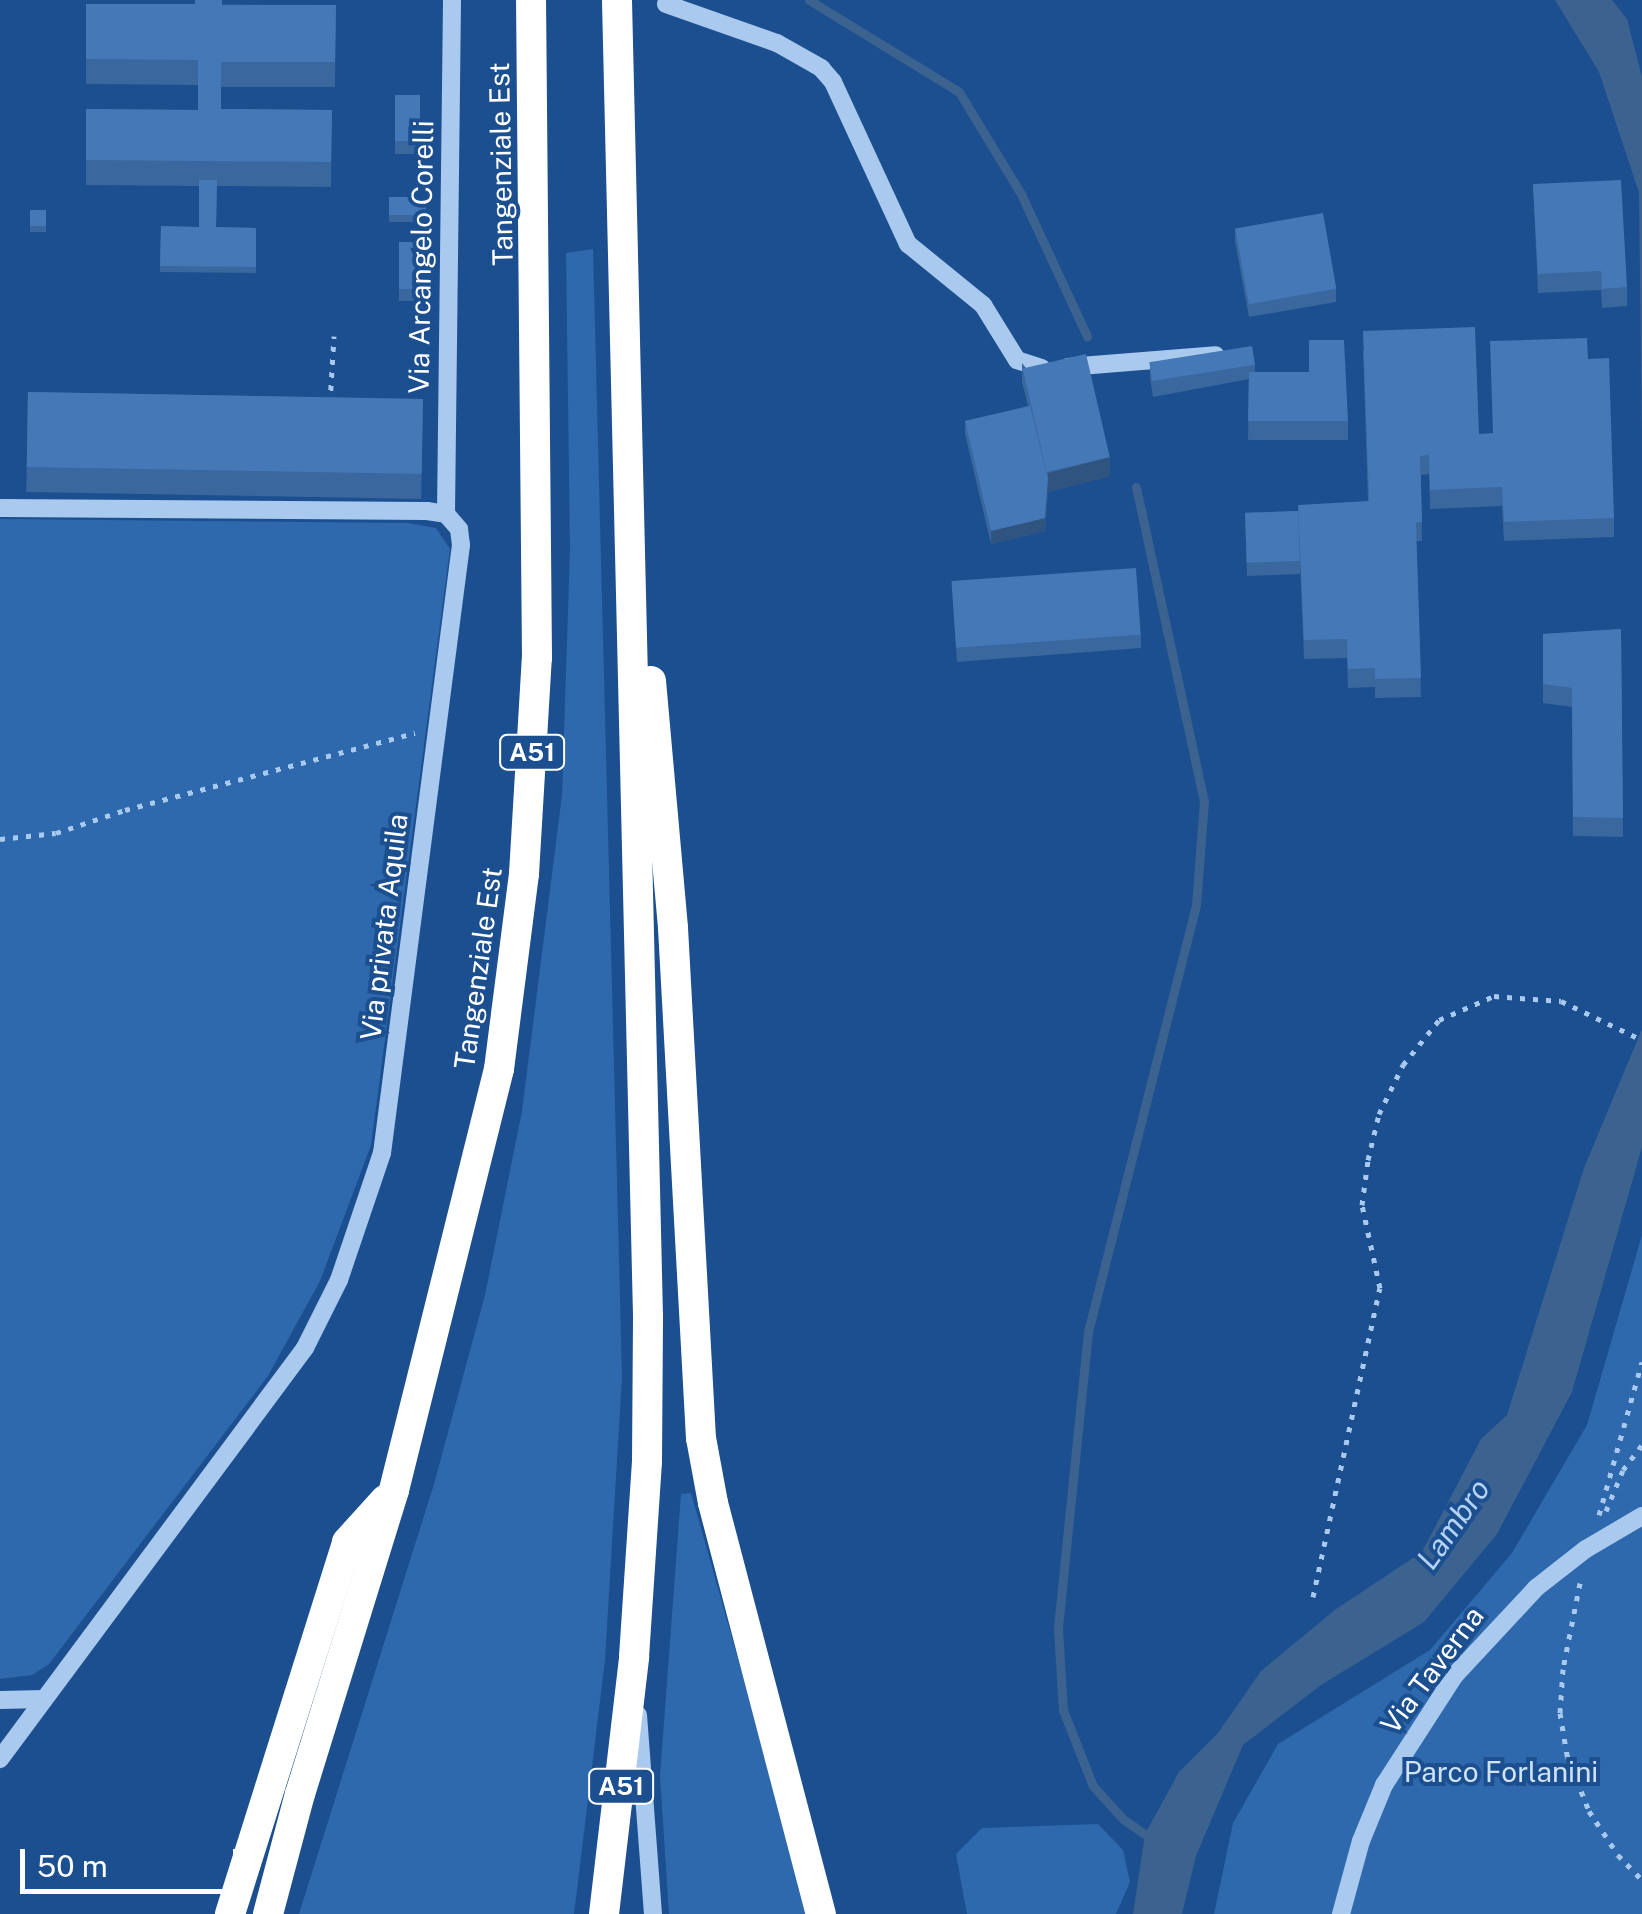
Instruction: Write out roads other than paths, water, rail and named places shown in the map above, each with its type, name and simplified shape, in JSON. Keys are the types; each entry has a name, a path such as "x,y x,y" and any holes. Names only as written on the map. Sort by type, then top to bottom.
{"highway":[{"name":"Tangenziale Est","path":"268,1914 394,1490 499,1069 524,874 538,640 531,0"},
{"name":"A51","path":"604,1914 634,1657 647,1444 617,0"},
{"path":"626,404 673,928 701,1438 712,1503 821,1914"},
{"path":"230,1914 347,1542 394,1490"}],"street":[{"name":"Via Arcangelo Corelli","path":"446,514 452,0"},
{"path":"666,4 777,43 821,68 832,82 908,244 982,305 1017,360 1040,368 1058,368 1230,353"},
{"path":"0,508 446,514"},
{"name":"Via privata Aquila","path":"0,1759 304,1348 338,1280 382,1154 461,546 459,529 446,514"},
{"name":"Via Taverna","path":"1341,1914 1360,1842 1384,1785 1417,1729 1495,1627 1586,1549 1642,1516"},
{"path":"634,1657 653,1914"},
{"path":"0,1700 44,1698"}],"water":[{"path":"1555,0 1612,0 1627,19 1642,77 1642,449 1639,193 1599,72"},
{"name":"Lambro","path":"1642,1029 1642,1147 1572,1392 1497,1534 1424,1622 1321,1685 1243,1745 1196,1856 1182,1914 1133,1914 1145,1834 1179,1772 1218,1733 1261,1671 1336,1609 1422,1552 1481,1439 1507,1415 1584,1168"}],"waterway":[{"path":"809,0 959,92 1021,194 1087,336"},
{"path":"1136,487 1204,801 1196,905 1088,1332 1058,1629 1063,1710 1093,1786 1123,1819 1152,1839"}],"park label":[{"name":"Parco Forlanini","path":"1501,1772"}]}
